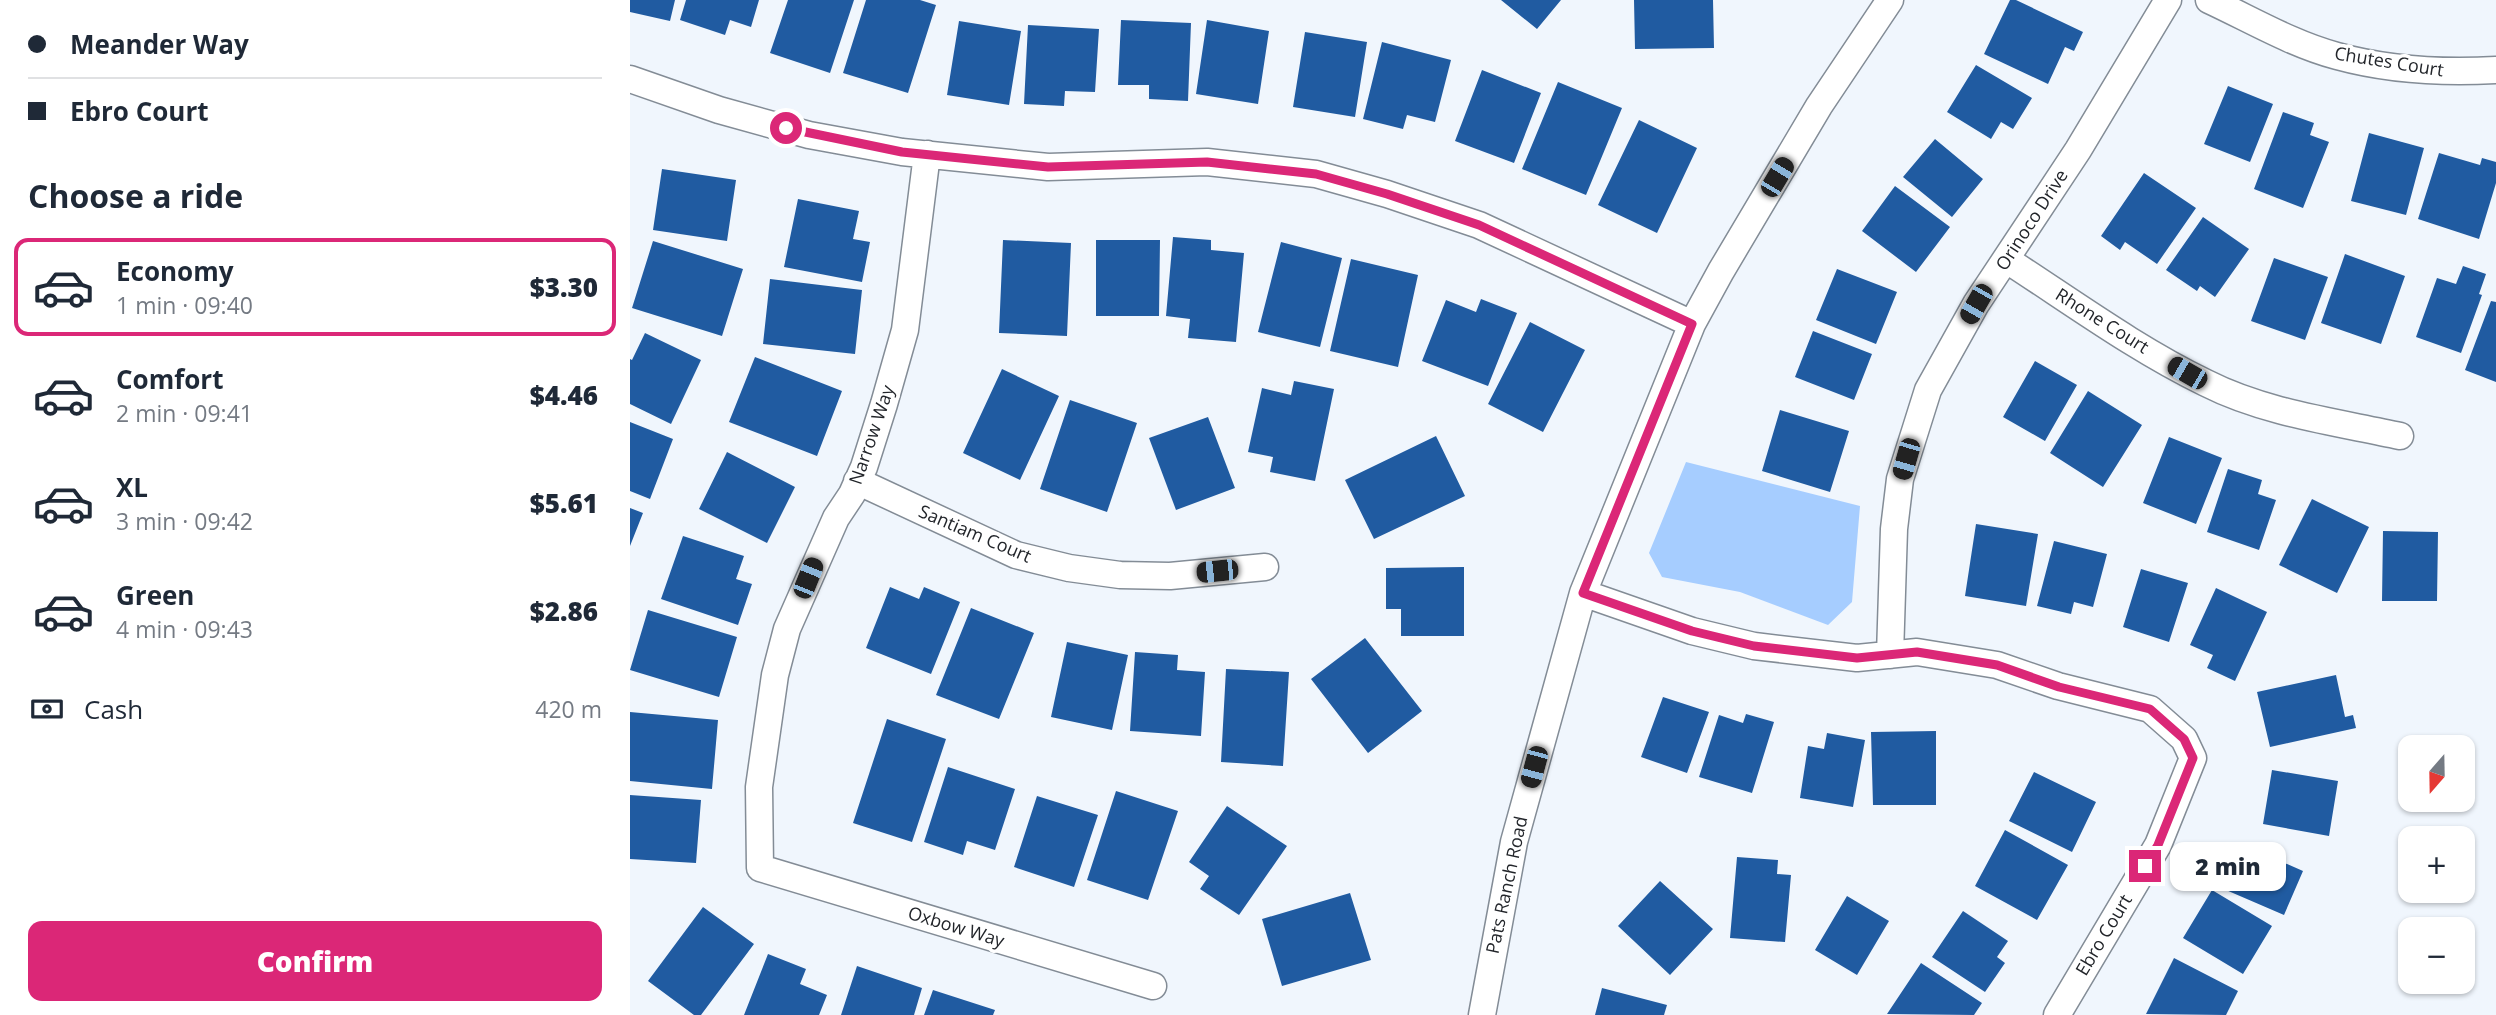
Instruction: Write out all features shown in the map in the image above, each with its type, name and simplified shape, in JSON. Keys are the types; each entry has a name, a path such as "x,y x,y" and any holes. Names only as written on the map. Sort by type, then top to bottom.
{"street":[{"name":"Pats Ranch Road","path":"1482,1015 1514,842 1583,593 1692,324 1812,118 1890,0"},
{"name":"Orinoco Drive","path":"1891,655 1894,529 1900,479 1928,390 1976,304 2098,118 2168,0"},
{"name":"Chutes Court","path":"2209,0 2283,35 2336,56 2388,66 2455,72 2496,70"},
{"path":"630,79 719,110 809,135 902,152 1048,167 1207,162 1316,174 1387,194 1479,225 1692,324"},
{"name":"Narrow Way","path":"760,868 759,787 775,675 788,629 836,517 852,494 884,404 905,330 927,154"},
{"name":"Rhone Court","path":"2007,260 2098,320 2207,384 2272,408 2400,436"},
{"name":"Santiam Court","path":"857,481 1016,555 1069,568 1120,575 1170,576 1265,567"},
{"path":"1583,593 1692,631 1754,646 1857,658 1891,655"},
{"name":"Ebro Court","path":"1891,655 1917,652 1997,665 2059,687 2150,709 2184,739 2193,758 2158,845 2057,1015"},
{"name":"Oxbow Way","path":"760,868 1153,986"}],"shaded area":[{"path":"1686,462 1860,506 1852,602 1828,625 1740,592 1662,577 1649,553"}],"building":[{"path":"630,0 675,0 670,21 630,12"},
{"path":"686,0 759,0 751,27 730,20 725,35 680,20"},
{"path":"788,0 854,0 830,73 770,53"},
{"path":"866,0 920,0 936,5 908,93 843,73"},
{"path":"1501,0 1561,0 1537,29"},
{"path":"1634,0 1713,0 1714,48 1635,49"},
{"path":"2010,0 2016,0 2083,32 2074,51 2065,47 2048,84 1984,54"},
{"path":"1121,20 1191,23 1188,101 1149,99 1149,85 1118,85"},
{"path":"1207,20 1269,31 1258,104 1196,94"},
{"path":"959,21 1021,31 1009,105 947,95"},
{"path":"1028,25 1099,29 1095,92 1065,91 1064,106 1024,104"},
{"path":"1305,32 1367,42 1355,117 1293,107"},
{"path":"1382,42 1451,60 1435,122 1407,115 1403,129 1363,119"},
{"path":"1976,65 2032,98 2013,129 2001,122 1991,139 1947,112"},
{"path":"1482,70 1541,93 1514,163 1455,141"},
{"path":"1558,82 1622,108 1586,195 1522,169"},
{"path":"2228,86 2273,104 2250,162 2204,144"},
{"path":"2283,112 2314,123 2310,135 2329,142 2303,208 2254,189"},
{"path":"1639,120 1697,148 1657,233 1598,205"},
{"path":"2369,133 2424,148 2406,215 2351,201"},
{"path":"1935,139 1983,179 1952,217 1903,177"},
{"path":"2439,153 2480,165 2482,158 2496,162 2496,183 2479,239 2418,219"},
{"path":"662,169 736,180 727,241 653,230"},
{"path":"2144,173 2196,208 2157,264 2125,242 2120,250 2101,236"},
{"path":"1895,186 1950,227 1916,272 1862,231"},
{"path":"798,199 859,211 853,239 870,242 862,282 784,267"},
{"path":"2203,217 2249,249 2215,297 2200,286 2197,291 2166,270"},
{"path":"1173,237 1211,240 1211,250 1244,253 1236,342 1188,338 1190,319 1166,316"},
{"path":"1003,240 1071,243 1067,336 999,333"},
{"path":"1096,240 1160,240 1159,316 1096,316"},
{"path":"653,241 743,269 722,336 632,308"},
{"path":"1281,242 1342,258 1320,347 1258,332"},
{"path":"2345,254 2405,276 2381,344 2321,323"},
{"path":"2274,258 2328,277 2305,340 2251,321"},
{"path":"1351,259 1418,275 1398,367 1330,351"},
{"path":"2463,266 2486,274 2479,294 2482,295 2461,353 2416,337 2437,278 2456,284"},
{"path":"1837,269 1897,292 1876,344 1816,320"},
{"path":"770,279 862,290 855,354 763,344"},
{"path":"1481,299 1517,313 1488,386 1422,361 1446,300 1476,312"},
{"path":"2491,301 2496,302 2496,382 2465,370"},
{"path":"1530,322 1585,350 1543,432 1488,404"},
{"path":"1813,331 1872,354 1854,400 1795,377"},
{"path":"645,333 701,360 671,424 630,404 630,359 632,360"},
{"path":"755,357 842,391 817,456 729,422"},
{"path":"2035,361 2077,385 2045,441 2003,417"},
{"path":"1002,369 1059,396 1020,480 963,453"},
{"path":"1294,381 1334,389 1315,481 1270,472 1273,457 1248,452 1262,388 1291,395"},
{"path":"2088,391 2142,425 2103,487 2050,453"},
{"path":"1070,400 1137,423 1107,512 1040,489"},
{"path":"1780,410 1849,431 1830,492 1762,471"},
{"path":"1208,417 1235,488 1176,510 1149,438"},
{"path":"630,422 673,439 650,499 630,491"},
{"path":"1436,436 1465,496 1374,539 1345,480"},
{"path":"2169,437 2222,458 2196,524 2143,503"},
{"path":"727,452 795,487 767,543 699,509"},
{"path":"2228,469 2262,480 2258,494 2276,500 2259,550 2207,532"},
{"path":"2312,499 2369,527 2337,593 2279,565"},
{"path":"630,508 643,513 630,546"},
{"path":"1976,524 2038,534 2026,606 1965,596"},
{"path":"2383,531 2438,532 2437,601 2382,601"},
{"path":"683,536 744,556 736,579 752,584 738,625 661,599"},
{"path":"2054,541 2107,554 2093,607 2074,602 2071,614 2037,606"},
{"path":"1464,567 1464,636 1401,636 1401,609 1386,609 1386,568"},
{"path":"2141,569 2188,583 2169,642 2123,627"},
{"path":"890,587 919,599 924,587 960,602 931,674 866,648"},
{"path":"2216,588 2267,612 2235,681 2207,668 2213,655 2190,645"},
{"path":"971,608 1034,633 999,719 936,695"},
{"path":"648,610 737,637 719,697 630,670"},
{"path":"1365,638 1422,711 1368,753 1311,679"},
{"path":"1067,642 1128,655 1112,730 1051,717"},
{"path":"1135,652 1178,655 1177,670 1205,672 1201,736 1130,731"},
{"path":"1226,669 1289,672 1283,766 1221,762"},
{"path":"2336,675 2345,717 2353,715 2356,728 2270,747 2257,692"},
{"path":"1663,697 1709,712 1687,773 1641,757"},
{"path":"630,712 718,720 712,789 630,781"},
{"path":"1746,714 1774,722 1752,793 1699,777 1719,715 1743,723"},
{"path":"887,719 946,739 912,842 853,823"},
{"path":"1936,731 1936,805 1873,805 1871,732"},
{"path":"1827,733 1865,740 1853,807 1800,798 1808,746 1824,749"},
{"path":"948,767 1015,789 995,850 967,841 963,855 924,842"},
{"path":"2272,770 2338,781 2329,836 2263,824"},
{"path":"2034,772 2096,802 2072,852 2009,821"},
{"path":"1116,791 1178,811 1148,900 1087,880"},
{"path":"630,795 701,800 696,863 630,859"},
{"path":"1037,796 1098,815 1074,887 1014,867"},
{"path":"1227,806 1287,846 1239,915 1200,889 1209,876 1189,862"},
{"path":"2005,830 2068,865 2037,920 1975,886"},
{"path":"2244,845 2303,871 2284,915 2226,890"},
{"path":"1737,857 1778,860 1777,874 1791,875 1785,942 1730,938"},
{"path":"1660,881 1713,929 1670,975 1618,926"},
{"path":"2212,890 2272,926 2243,974 2183,938"},
{"path":"1350,893 1371,960 1282,986 1262,919"},
{"path":"1847,896 1889,921 1857,975 1815,950"},
{"path":"703,907 754,944 701,1015 694,1015 648,981"},
{"path":"1963,911 2008,941 1997,957 2005,963 1985,992 1932,957"},
{"path":"768,954 806,969 800,984 827,995 819,1015 744,1015"},
{"path":"2174,958 2238,991 2226,1015 2146,1014"},
{"path":"1921,963 1982,1003 1974,1015 1887,1014"},
{"path":"857,966 922,988 914,1015 841,1015"},
{"path":"1602,988 1667,1005 1664,1015 1595,1015"},
{"path":"933,990 995,1010 993,1015 924,1015"}],"route":[{"path":"786,128 809,135 902,152 1048,167 1207,162 1316,174 1387,194 1479,225 1692,324 1583,593 1692,631 1754,646 1857,658 1917,652 1997,665 2059,687 2150,709 2184,739 2193,758 2158,845 2145,866"}]}
